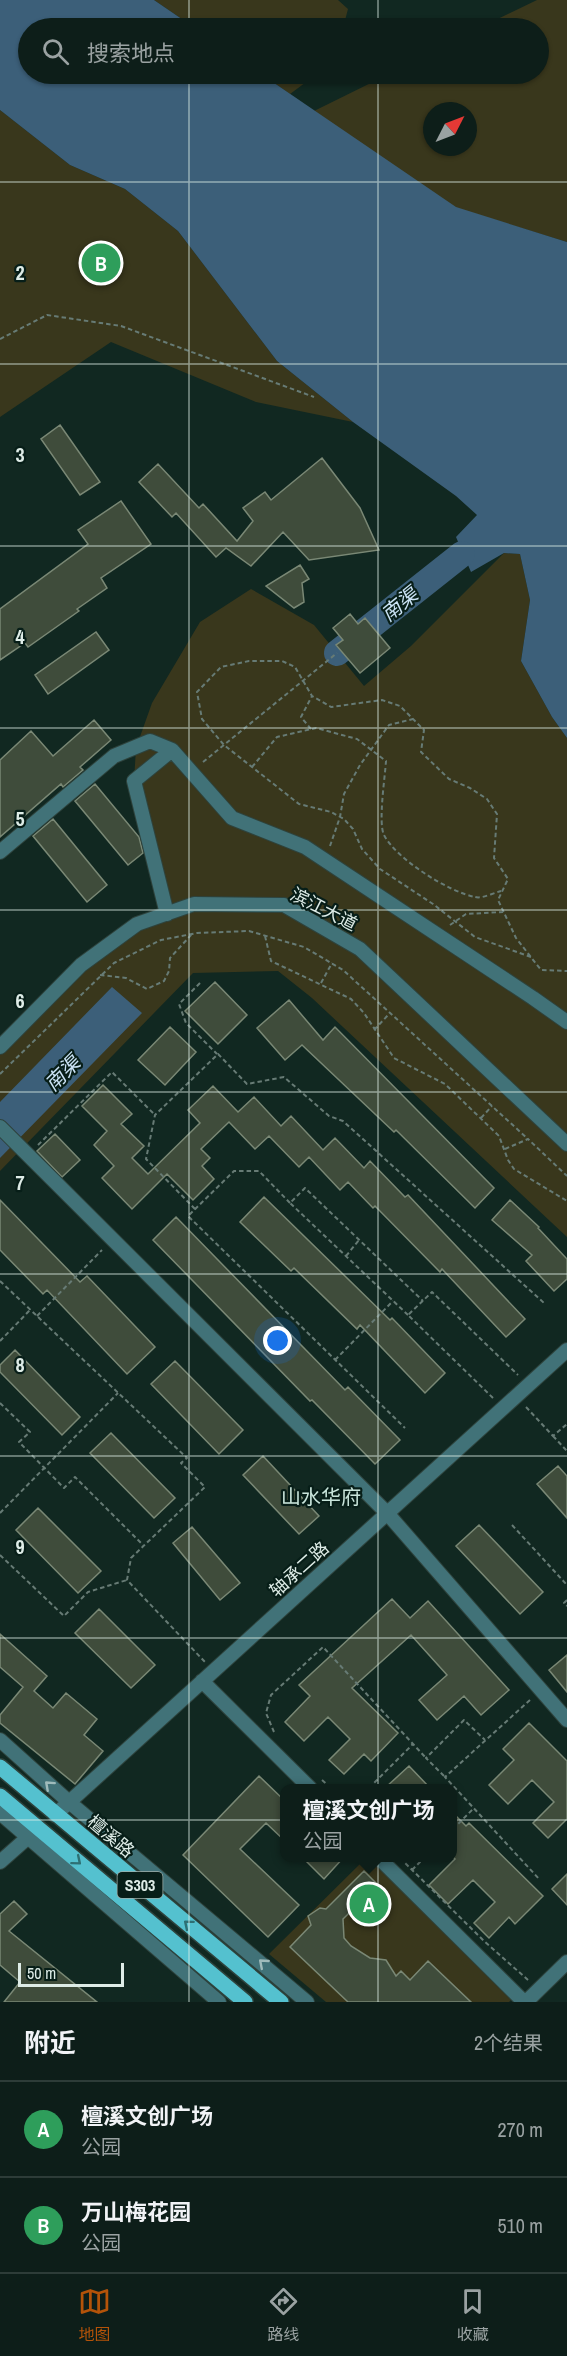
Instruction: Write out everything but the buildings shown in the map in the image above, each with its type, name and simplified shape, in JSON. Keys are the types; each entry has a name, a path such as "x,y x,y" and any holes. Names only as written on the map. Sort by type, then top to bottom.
{"main road":[{"name":"檀溪路","path":"0,1767 281,2002"},
{"name":"S303","path":"0,1796 33,1833 245,2002"}],"street":[{"path":"0,852 114,756 150,741 172,750 232,818 305,847 567,1023"},
{"path":"167,914 134,781 172,750"},
{"name":"滨江大道","path":"0,1047 81,965 137,924 195,904 284,905 360,949 567,1144"},
{"path":"0,1126 387,1513 567,1720"},
{"name":"轴承二路","path":"55,1815 567,1350"},
{"path":"202,1681 306,1784"},
{"path":"0,1740 69,1802 308,2002"},
{"path":"0,1813 33,1833 219,2002"},
{"path":"0,1862 33,1833"},
{"path":"384,1862 525,2002 567,1962"}],"path":[{"path":"0,339 47,315 121,326 314,398"},
{"path":"191,772 337,653"},
{"path":"531,957 474,937 454,920 380,869 362,849 353,829 340,817 331,812 299,804 224,745 202,718 197,692 220,668 249,661 282,661 295,667 312,696 331,707 382,700 400,706 424,730 421,752 449,779 470,788 487,799 497,814 494,858 508,879 498,900 516,938 531,957 541,970 567,971"},
{"path":"311,729 301,717 312,696"},
{"path":"322,858 329,848 340,817 344,794 360,765 389,724 413,719"},
{"path":"252,767 278,737 316,728 357,739 386,761 382,804 383,834 405,861 456,891 477,898 503,890"},
{"path":"440,936 454,920 466,914 504,912"},
{"path":"0,1074 114,963 161,940 192,934 249,931 304,947 343,970 567,1176"},
{"path":"100,975 126,978 147,989 164,981 169,970 170,958 192,934"},
{"path":"265,936 271,961 351,999 394,1058 445,1084 499,1136 514,1168 567,1201"},
{"path":"321,983 332,963"},
{"path":"200,983 179,1004 186,1023 247,1084 284,1077 329,1116 343,1121 544,1303"},
{"path":"374,1030 390,1013"},
{"path":"195,1209 146,1159 155,1115 218,1054"},
{"path":"28,1155 111,1072 155,1115"},
{"path":"481,1118 492,1106"},
{"path":"505,1149 528,1139"},
{"path":"405,1428 188,1216 234,1171 259,1171 503,1408"},
{"path":"290,1203 304,1188 423,1301"},
{"path":"37,1316 112,1239"},
{"path":"346,1256 359,1240"},
{"path":"0,1281 187,1458 181,1463 205,1487 131,1558 127,1580"},
{"path":"408,1315 432,1292 528,1385"},
{"path":"335,1360 393,1301"},
{"path":"0,1341 30,1310"},
{"path":"0,1513 118,1393"},
{"path":"516,1396 567,1451"},
{"path":"0,1403 30,1432 20,1442 64,1488 75,1477 143,1546"},
{"path":"553,1436 567,1424"},
{"path":"512,1524 567,1585"},
{"path":"0,1555 64,1616 88,1593 127,1580"},
{"path":"127,1580 213,1671"},
{"path":"567,1600 564,1603 567,1606"},
{"path":"281,1739 273,1731 266,1713 271,1695 323,1647 452,1784"},
{"path":"445,1777 541,1690"},
{"path":"426,1758 464,1720 485,1740"},
{"path":"373,1784 413,1744"},
{"path":"322,1780 326,1784"},
{"path":"457,1790 540,1880"},
{"path":"457,1825 474,1808"},
{"path":"405,1862 484,1941 538,1990"},
{"path":"412,1870 419,1862"}],"shaded area":[{"path":"154,0 338,0 348,9 346,18 180,18"},
{"path":"537,0 567,0 567,242 456,208 314,111 369,84 549,84 549,18 500,18"},
{"path":"276,84 304,84 290,94"},
{"path":"0,110 70,165 125,189 178,231 277,361 353,422 256,402 111,342 0,417"},
{"path":"504,553 520,554 530,600 521,661 552,717 567,738 567,1237 312,998 278,971 193,973 0,1171 0,1047 81,965 167,914 134,781 136,748 152,703 200,622 251,589 314,625 364,686 411,646"},
{"path":"362,1862 377,1862 513,1998 509,2002 326,2002 269,1954"}],"water":[{"path":"0,0 154,0 180,18 18,18 18,84 276,84 456,207 567,242 567,738 552,717 521,661 530,600 520,554 504,553 471,572 456,537 477,515 456,496 353,422 277,361 178,231 125,189 70,165 0,110"},
{"name":"南渠","path":"112,987 142,1013 0,1158 0,1102"}],"waterway":[{"name":"南渠","path":"337,653 462,554"}],"place":[{"name":"万山梅花园","path":"101,263"},
{"name":"檀溪文创广场","path":"369,1904"}],"district":[{"name":"山水华府","path":"321,1496"}]}
